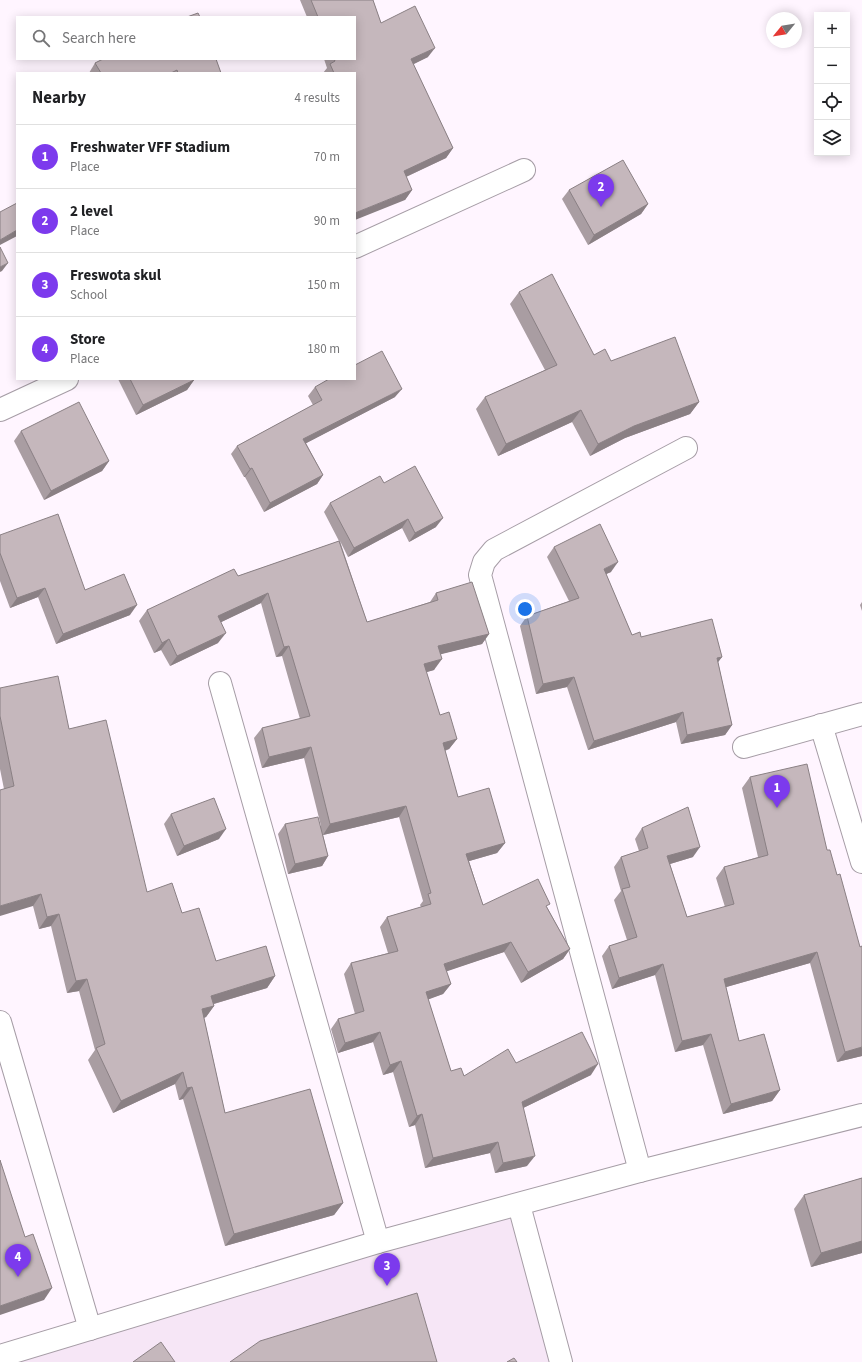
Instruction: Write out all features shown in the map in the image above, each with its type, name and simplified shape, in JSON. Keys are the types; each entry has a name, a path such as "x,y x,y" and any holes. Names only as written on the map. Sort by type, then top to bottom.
{"street":[{"path":"356,247 524,170"},
{"path":"0,410 65,380"},
{"path":"640,1172 480,575 484,562 494,550 686,448"},
{"path":"220,683 378,1242"},
{"path":"744,747 862,714"},
{"path":"821,725 862,862"},
{"path":"0,1022 90,1329"},
{"path":"0,1356 378,1242 640,1172 862,1115"},
{"path":"519,1205 561,1362"}],"shaded area":[{"path":"519,1205 561,1362 0,1362"}],"building":[{"path":"311,0 373,0 381,23 415,6 435,48 411,59 453,148 404,171 412,190 356,213 356,72 334,72 330,64 334,60 356,60 356,16 318,16"},
{"path":"198,13 200,16 190,16"},
{"path":"101,60 216,60 221,72 178,72 177,70 173,72 100,72 95,63"},
{"path":"623,160 648,204 594,235 569,190"},
{"path":"16,204 16,231 0,240 0,212"},
{"path":"0,247 8,263 0,267"},
{"path":"552,274 594,355 605,349 611,361 675,337 699,402 634,426 598,444 581,410 506,444 485,397 557,365 519,292"},
{"path":"382,351 402,389 303,439 323,475 270,503 252,468 250,469 237,446 322,400 315,387 327,380 356,380 356,364"},
{"path":"130,380 194,380 143,405"},
{"path":"79,402 109,461 51,491 21,431"},
{"path":"415,466 443,518 415,533 408,519 354,548 330,503 380,476 384,483"},
{"path":"58,514 85,590 124,574 137,605 63,634 45,588 17,598 0,553 0,535"},
{"path":"600,524 618,562 604,569 632,635 640,632 641,637 712,619 722,657 717,658 732,725 687,735 683,712 594,741 574,677 543,684 527,616 579,598 554,547"},
{"path":"339,541 367,622 438,600 436,593 472,582 489,634 438,646 442,659 424,664 440,715 449,712 457,739 443,743 458,797 489,788 505,843 466,854 483,905 538,879 550,904 546,906 570,949 528,972 511,942 444,964 451,984 426,992 451,1071 461,1068 464,1076 508,1049 516,1063 582,1032 598,1064 522,1102 535,1156 503,1163 498,1142 433,1158 422,1114 417,1116 401,1061 390,1065 380,1032 345,1043 338,1019 364,1011 351,963 398,951 387,917 431,904 428,894 431,893 406,806 330,824 311,747 269,757 262,728 310,716 289,646 284,647 268,593 218,616 226,633 177,656 169,639 162,643 147,610 234,569 238,576"},
{"path":"58,676 69,729 106,720 147,892 172,883 182,913 199,908 216,961 266,946 275,976 211,996 214,1006 202,1009 225,1113 310,1089 343,1203 234,1234 192,1087 187,1088 183,1072 121,1101 96,1048 105,1044 87,979 76,981 59,914 47,917 41,894 0,906 0,790 14,786 0,716 0,688"},
{"path":"807,764 827,850 830,850 837,875 840,874 860,947 862,946 862,1047 845,1052 817,952 724,979 739,1041 764,1034 780,1090 731,1104 711,1034 682,1041 663,964 619,978 609,946 637,937 622,889 630,887 621,857 648,848 642,828 688,807 700,847 667,856 687,917 734,904 724,867 768,855 750,777"},
{"path":"214,798 226,829 184,846 171,814"},
{"path":"318,817 328,856 295,864 285,824"},
{"path":"0,1160 25,1237 33,1234 52,1288 0,1306"},
{"path":"862,1178 862,1241 821,1253 804,1195"},
{"path":"417,1293 437,1362 230,1362 260,1341"},
{"path":"161,1342 175,1362 133,1362"},
{"path":"514,1358 517,1362 507,1362"}],"place":[{"name":"2 level","path":"601,207"},
{"name":"Freshwater VFF Stadium","path":"777,808"},
{"name":"Store","path":"18,1277"},
{"name":"Freswota skul","path":"387,1286"}]}
